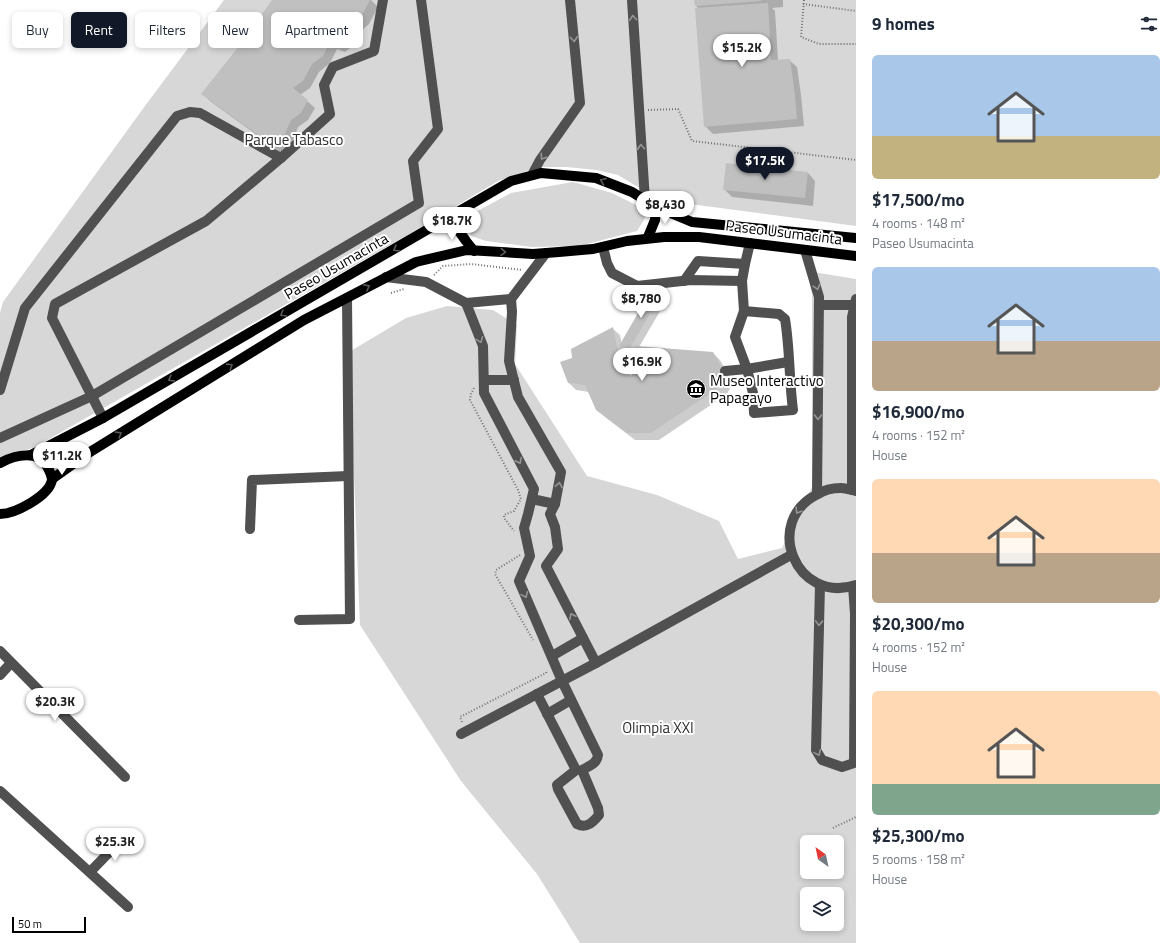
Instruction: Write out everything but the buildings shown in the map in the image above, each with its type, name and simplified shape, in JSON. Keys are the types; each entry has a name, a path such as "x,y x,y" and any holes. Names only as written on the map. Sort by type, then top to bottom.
{"main road":[{"name":"Paseo Usumacinta","path":"0,464 17,457 31,454 103,418 511,181 532,175 541,173 596,178 632,192 656,207 692,222 856,238"},
{"path":"648,237 655,220 656,207"},
{"path":"449,217 474,250"},
{"name":"Paseo Usumacinta","path":"0,514 12,512 37,498 46,490 52,479 90,452 304,320 416,262 467,250 533,254 593,249 648,237 699,237 856,256"},
{"path":"31,454 43,461 47,466 52,479"}],"street":[{"path":"103,418 52,318 55,304 206,221 281,158 330,114 324,85 333,67 374,50 383,0"},
{"path":"0,438 92,396 419,203 413,161 438,129 421,0"},
{"path":"532,175 540,160 580,104 570,0"},
{"path":"632,0 645,200"},
{"path":"0,390 24,308 177,116 190,112 200,113 281,158"},
{"path":"744,311 779,314 785,319 788,338 788,362 793,410 754,413 753,393 747,369 735,337 744,311 742,280 750,243"},
{"path":"603,247 607,263 612,272 637,286 684,280 742,280"},
{"path":"806,250 819,296 817,494"},
{"path":"386,277 426,282 466,303 510,299 546,253"},
{"path":"684,280 698,262 745,264"},
{"path":"299,620 350,619 347,298"},
{"path":"510,299 512,312 509,361 518,397 561,472 555,504 550,514 555,527 558,549 546,566"},
{"path":"819,305 855,302 852,317 854,490 840,488 824,490 810,497 798,509 791,523 789,539 791,555 800,570 813,581 820,584 829,588 846,588 855,586 854,763 842,767 822,760 816,750 820,584"},
{"path":"466,303 482,346 484,392 534,490 524,528 530,556 525,558 519,581 562,680 598,755 595,763 579,770 557,785 577,824 581,826 591,824 599,815 598,808 579,770 537,694"},
{"path":"725,371 788,362"},
{"path":"484,380 514,380"},
{"path":"250,529 252,480 348,476"},
{"path":"532,499 555,504"},
{"path":"464,732 596,663 791,555"},
{"path":"525,558 546,566 596,663"},
{"path":"552,656 583,638"},
{"path":"0,651 125,777"},
{"path":"0,675 12,663"},
{"path":"547,714 572,700"},
{"path":"0,791 128,907"},
{"path":"90,872 125,836"}],"path":[{"path":"804,0 801,37 819,44 856,44"},
{"path":"803,4 856,11"},
{"path":"639,110 678,109 692,141 856,160"},
{"path":"426,282 444,266 471,264 532,271"},
{"path":"391,292 405,289"},
{"path":"475,387 471,394 470,400 518,490 521,499 514,512 504,515 504,518 518,536"},
{"path":"525,558 496,570 495,574 533,641"},
{"path":"464,732 460,717 546,673 548,668"},
{"path":"833,828 856,817"}],"green space":[{"name":"Parque Tabasco","path":"224,0 856,0 856,226 659,200 618,175 597,170 566,167 538,167 498,181 406,236 35,447 0,459 0,313 3,302 188,48 200,48 200,32 208,21 208,48 263,48 263,12 215,12"},
{"path":"573,182 612,193 640,207 645,218 637,231 579,246 532,247 486,241 471,236 463,222 470,215 511,193"},
{"name":"Olimpia XXI","path":"807,271 856,279 856,943 580,943 537,874 461,781 360,625 349,352 406,318 447,306 493,310 517,325 515,364 587,476 657,495 719,521 738,559 782,548 812,487 812,295"}],"place":[{"name":"Museo Interactivo Papagayo","path":"696,389"}]}
